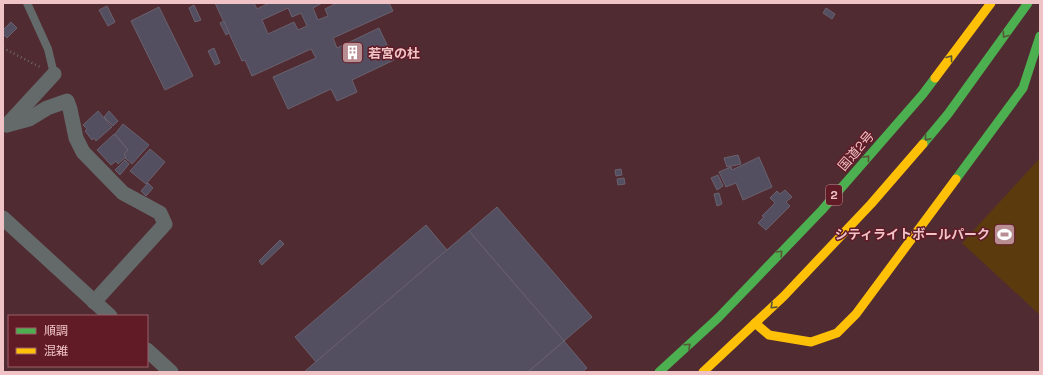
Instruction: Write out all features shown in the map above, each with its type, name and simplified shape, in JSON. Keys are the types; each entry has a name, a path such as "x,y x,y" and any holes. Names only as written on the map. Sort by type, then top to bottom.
{"main road":[{"name":"国道2号","path":"659,372 718,318 822,210 923,94 992,3"},
{"path":"703,372 784,296 871,204 948,114 1028,3"},
{"path":"755,323 769,335 811,342 837,333 856,314 1023,88 1040,36"}],"street":[{"path":"5,126 54,74"},
{"path":"5,126 29,119 47,108 67,101 76,138 83,152 123,193 160,213 166,224 94,302"},
{"path":"3,218 109,315"},
{"path":"148,351 171,372"}],"lane":[{"path":"27,3 48,49 54,74"}],"path":[{"path":"3,48 54,74"}],"shaded area":[{"name":"シティライトボールパーク","path":"1040,158 1040,315 962,243"}],"building":[{"name":"若宮の杜","path":"215,3 254,3 257,9 269,3 322,3 313,8 318,20 328,16 325,9 337,3 389,3 393,11 333,38 337,48 379,28 394,60 352,80 357,92 337,101 331,89 288,109 273,77 316,58 311,49 252,76 245,60 242,61","holes":["288,8 292,17 301,13 307,26 298,30 294,22 268,34 262,20"]},
{"path":"194,5 201,20 195,22 189,8"},
{"path":"107,6 115,22 108,26 99,10"},
{"path":"159,7 193,76 165,90 131,21"},
{"path":"826,8 835,14 832,19 823,13"},
{"path":"224,21 229,33 226,35 220,23"},
{"path":"11,22 17,28 7,38 3,34 3,30"},
{"path":"214,48 220,63 215,65 208,51"},
{"path":"98,111 112,127 96,141 94,138 92,140 85,131 87,129 83,125"},
{"path":"109,111 118,121 113,126 104,117"},
{"path":"123,124 149,145 132,164 125,158 126,157 124,154 128,150 115,134"},
{"path":"114,134 128,150 124,154 126,157 118,164 116,161 111,165 97,150"},
{"path":"150,149 165,162 146,184 130,171"},
{"path":"738,155 741,164 727,167 724,158"},
{"path":"759,157 772,187 743,200 736,183 726,187 719,172 731,167 732,170"},
{"path":"125,160 129,164 120,175 115,170"},
{"path":"621,169 622,175 616,176 615,170"},
{"path":"718,175 723,186 717,190 711,178"},
{"path":"624,178 625,184 618,185 617,179"},
{"path":"148,183 153,188 146,196 141,191"},
{"path":"785,190 792,197 786,202 790,206 766,230 758,223 764,217 762,216 775,203 770,198 777,191 780,194"},
{"path":"719,193 722,204 717,206 714,194"},
{"path":"497,207 592,317 564,341 469,231"},
{"path":"426,225 447,250 316,362 295,337"},
{"path":"469,231 564,341 528,372 304,372"},
{"path":"280,240 284,244 262,265 259,261"},
{"path":"564,341 587,368 582,372 528,372"}],"traffic: fast":[{"path":"923,144 948,114 1028,3"},
{"path":"956,179 1023,88 1040,36"},
{"path":"659,372 718,318 822,210 923,94 935,78"}],"traffic: slow":[{"path":"935,78 991,3"},
{"path":"703,372 784,296 871,204 923,144"},
{"path":"755,323 769,335 811,342 837,333 856,314 956,179"}],"place":[{"name":"若宮の杜","path":"352,53"},
{"name":"シティライトボールパーク","path":"1005,234"}]}
